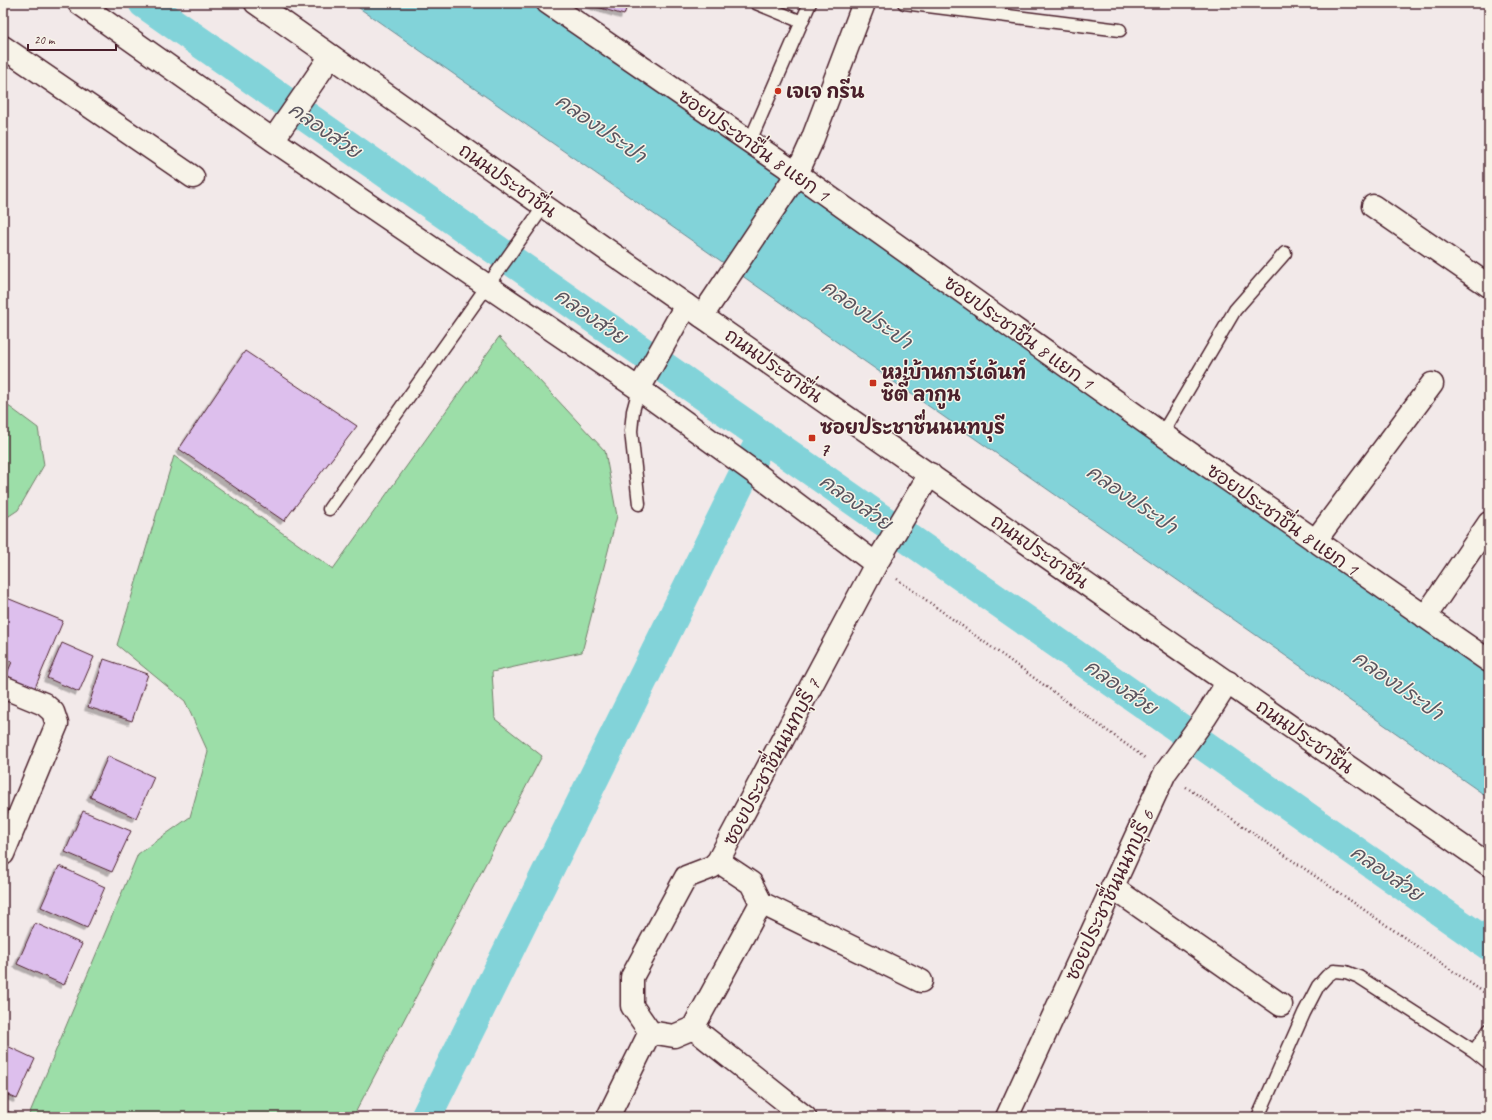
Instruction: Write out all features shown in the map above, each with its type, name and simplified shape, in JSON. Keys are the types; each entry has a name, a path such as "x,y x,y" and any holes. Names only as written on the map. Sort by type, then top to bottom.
{"street":[{"path":"79,3 278,133 492,280 641,383 758,475 880,556"},
{"name":"ถนนประชาชื่น","path":"256,3 544,206 1489,865"},
{"name":"ซอยประชาชื่น 8 แยก 1","path":"548,3 750,141 796,176 1162,434 1489,661"},
{"path":"641,383 665,344 694,310 727,279 796,176 811,143 864,3"},
{"path":"3,47 193,177"},
{"path":"278,133 331,56"},
{"path":"1373,206 1486,279"},
{"path":"1315,541 1432,384"},
{"name":"ซอยประชาชื่นนนทบุรี 7","path":"718,861 880,556 930,474"},
{"path":"1425,617 1489,523"},
{"name":"ซอยประชาชื่นนนทบุรี 6","path":"1007,1117 1165,773 1205,718 1228,682"},
{"path":"3,687 44,704 53,712 57,724 3,854"},
{"path":"761,903 693,1028 674,1036 650,1032 632,1006 632,976 686,876 712,867 718,861 751,883 761,903 921,981"},
{"path":"1112,887 1281,1005"},
{"path":"693,1028 805,1117"},
{"path":"608,1117 650,1032"}],"lane":[{"path":"756,3 802,22"},
{"path":"750,141 810,3"},
{"path":"904,3 1120,30"},
{"path":"329,509 544,206"},
{"path":"1162,434 1235,310 1284,253"},
{"path":"639,504 631,431 633,411 641,383"},
{"path":"1258,1117 1318,986 1334,971 1346,972 1358,977 1474,1051 1489,1063"},
{"path":"1474,1051 1489,1030"}],"green space":[{"path":"499,337 605,451 617,516 582,652 492,672 495,719 542,756 353,1117 28,1117 138,854 190,817 208,752 185,701 117,645 174,456 333,569"},
{"path":"3,402 38,428 44,465 18,510 3,520"}],"water":[{"name":"คลองประปา","path":"352,3 535,3 1489,671 1489,798"}],"building":[{"path":"584,3 628,3 624,15"},
{"path":"245,351 357,426 284,521 179,449"},
{"path":"7,598 63,621 34,690 5,678 12,662 3,658 3,608"},
{"path":"62,643 94,657 79,692 47,678"},
{"path":"104,659 148,674 132,721 88,707"},
{"path":"108,756 154,777 136,818 90,797"},
{"path":"83,811 131,831 112,872 65,852"},
{"path":"59,866 105,887 87,928 41,907"},
{"path":"35,923 82,944 64,985 17,964"},
{"path":"3,1044 35,1059 17,1099 3,1093"},
{"path":"3,1109 13,1114 12,1117 3,1117"}],"waterway":[{"name":"คลองส่วย","path":"144,3 1489,945"},
{"path":"426,1117 763,436"}],"place":[{"name":"เจเจ กรีน","path":"778,91"},
{"name":"หมู่บ้านการ์เด้นท์ ซิตี้ ลากูน","path":"873,383"},
{"name":"ซอยประชาชื่นนนทบุรี 7","path":"812,438"}]}
